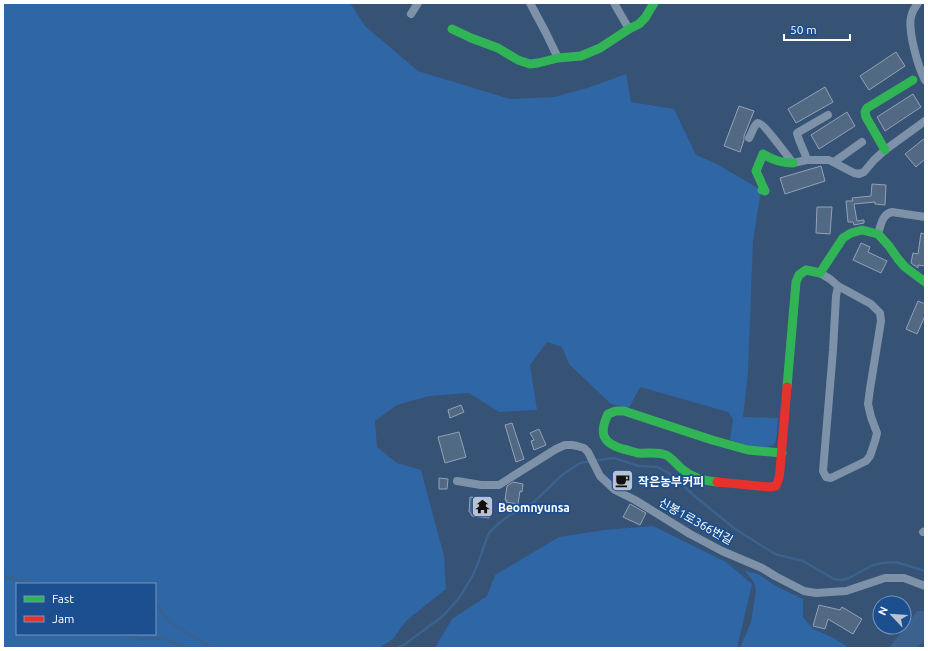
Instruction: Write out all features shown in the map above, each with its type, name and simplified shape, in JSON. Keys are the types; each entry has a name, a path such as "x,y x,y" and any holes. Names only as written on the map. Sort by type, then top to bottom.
{"street":[{"path":"411,14 418,3"},
{"path":"530,3 558,58"},
{"path":"614,3 629,29"},
{"path":"452,29 498,48 518,60 530,64 558,58 581,56 600,48 629,29 640,24 654,3"},
{"path":"918,3 911,16 910,33 925,80"},
{"path":"885,150 866,117 866,110 913,80"},
{"path":"808,160 798,139 797,133 828,115"},
{"path":"762,190 765,191 756,171 763,154 779,163 785,164 808,160 829,160 854,173 859,174 864,172 885,150 925,121"},
{"path":"749,138 759,122 793,163"},
{"path":"834,162 862,142"},
{"path":"878,234 883,218 887,213 892,212 925,217"},
{"path":"820,273 843,238 851,233 862,230 878,234 898,259 925,282"},
{"path":"782,453 748,450 624,412 616,411 608,414 603,426 603,434 608,442 617,447 637,453 663,454 668,456 684,471 707,481 770,487 776,486 779,478 782,453 796,282 799,275 806,270 820,273 838,286 872,304 880,312 882,321 868,404 877,433 870,456 866,461 831,478 826,477 823,471 838,286"},
{"name":"신봉1로366번길","path":"457,481 481,485 499,485 556,449 565,445 578,446 584,448 588,452 600,476 615,490 635,500 690,534 722,551 762,568 804,591 816,593 846,591 885,578 904,578 925,586"}],"shaded area":[{"path":"3,3 350,3 365,26 418,71 510,99 554,97 587,88 626,74 631,102 674,109 696,155 717,164 761,190 753,241 748,372 743,417 778,418 775,444 758,447 730,440 733,419 728,412 640,387 629,408 611,404 569,364 562,347 547,342 530,365 537,410 499,412 469,393 429,396 397,405 375,421 377,447 397,463 421,470 444,556 446,589 406,621 393,639 379,648 3,648"},
{"path":"653,526 726,562 752,584 737,648 437,648 436,646 452,619 487,596 495,575 559,537 604,530"},
{"path":"745,571 758,574 776,586 803,599 803,617 813,629 834,638 846,646 845,648 740,648 751,622 756,591 754,582"},
{"path":"917,611 925,611 925,639 917,648 889,648 899,635 912,635 912,618"}],"building":[{"path":"896,52 905,66 869,90 860,76"},
{"path":"825,87 833,102 796,123 788,109"},
{"path":"913,94 921,107 885,131 877,117"},
{"path":"739,106 754,111 744,136 740,152 724,146"},
{"path":"847,112 855,126 819,149 811,135"},
{"path":"925,138 925,159 916,167 905,154"},
{"path":"821,166 825,181 785,194 780,178"},
{"path":"872,184 886,185 885,205 875,204 875,202 854,204 857,221 864,220 864,223 854,225 853,222 848,222 846,201 853,201 852,198 871,196"},
{"path":"817,207 832,207 830,234 816,233"},
{"path":"921,233 925,234 925,266 918,265 918,268 911,263 913,253 918,254"},
{"path":"861,243 870,247 868,252 887,261 881,273 853,260"},
{"path":"918,301 925,304 925,316 917,334 906,329"},
{"path":"461,405 464,412 450,418 448,410"},
{"path":"512,423 524,459 516,462 505,425"},
{"path":"539,429 546,445 534,450 531,441 534,440 530,433"},
{"path":"459,432 466,457 445,463 438,437"},
{"path":"439,478 448,479 447,489 439,489"},
{"path":"513,482 523,484 522,492 520,491 518,504 506,502 507,500 505,500 507,486"},
{"path":"470,497 492,499 492,512 489,512 489,518 472,516 469,512"},
{"path":"630,504 646,513 640,525 623,517"},
{"path":"819,605 840,610 842,607 862,619 853,634 828,619 825,629 813,626"}],"waterway":[{"path":"397,648 405,644 443,616 459,598 472,577 489,533 498,524 510,515 534,502 562,475 580,463 592,461 614,458 639,466 658,467 670,474 735,529 775,554 803,561 834,579 842,580 849,578 873,565 882,563 896,562 925,571"},
{"path":"3,576 34,583"},
{"path":"156,605 171,623 212,648"},
{"path":"130,635 142,639 163,638 186,648"}],"traffic: fast":[{"path":"452,29 498,48 518,60 530,64 538,63 558,58 581,56 600,48 639,24 645,18 654,3"},
{"path":"885,150 866,117 865,112 867,108 913,80"},
{"path":"762,190 765,191 756,171 763,154 777,161 793,163"},
{"path":"787,387 796,282 799,275 806,270 820,273 843,238 851,233 862,230 878,234 905,267 925,282"},
{"path":"717,482 703,480 690,474 666,455 656,453 638,453 616,447 611,444 604,436 603,432 608,414 616,411 624,411 712,440 748,450 782,453"}],"traffic: jam":[{"path":"717,482 770,487 776,486 780,470 787,387"}],"place":[{"name":"작은농부커피","path":"622,481"},
{"name":"Beomnyunsa","path":"482,507"}]}
